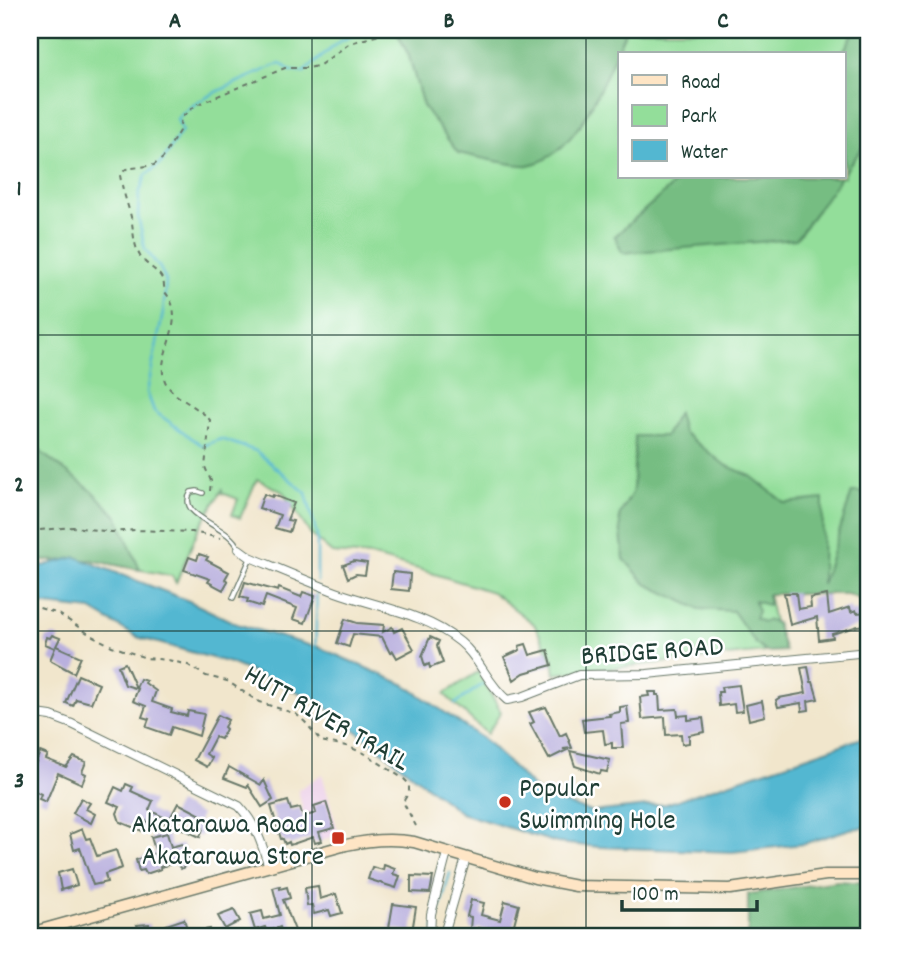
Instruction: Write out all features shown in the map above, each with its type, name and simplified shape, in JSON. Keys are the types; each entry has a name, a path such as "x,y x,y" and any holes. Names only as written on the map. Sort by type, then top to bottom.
{"street":[{"name":"BRIDGE ROAD","path":"239,549 250,557 335,592 412,616 447,633 471,651 498,692 507,700 579,675 647,674 868,652"},
{"path":"30,713 51,716 72,724 239,806 258,833 269,867"},
{"path":"30,933 346,845 382,839 414,842 549,881 590,886 730,889 827,875 868,875"},
{"path":"430,936 432,914 447,853"},
{"path":"448,936 446,928 466,858"}],"lane":[{"path":"204,493 191,492 187,499 188,507 230,535 239,549"},
{"path":"233,598 250,557"}],"path":[{"path":"210,490 211,481 205,467 210,420 200,409 167,385 164,359 175,320 164,283 156,269 141,259 134,242 131,215 120,175 126,169 153,165 163,158 181,118 196,104 287,68 320,65 350,43 390,30"},
{"path":"30,531 73,527 112,532 192,532 219,537 239,549"},
{"name":"HUTT RIVER TRAIL","path":"30,605 59,614 112,646 146,658 188,665 206,676 235,685 259,702 296,714 321,741 364,753 409,784 409,792 403,802 415,826"}],"shaded area":[{"path":"322,774 339,835 311,843 298,790"}],"green space":[{"path":"30,30 396,30 409,56 423,106 580,127 626,30 853,30 843,52 618,52 618,178 681,178 615,236 796,239 840,178 846,178 846,170 868,140 868,594 768,594 778,640 757,644 766,652 555,674 553,660 534,624 492,592 370,556 332,553 311,535 283,492 257,479 240,518 232,515 238,499 222,493 222,490 198,530 176,583 172,576 91,560 30,561"},
{"path":"396,30 626,30 600,89 577,130 546,159 522,165 458,153 423,106 409,56"},
{"path":"853,30 868,30 868,140 846,170 846,52 843,52"},
{"path":"681,178 840,178 796,239 622,253 615,236"},
{"path":"678,413 683,432 725,465 751,476 785,503 823,499 822,585 852,492 861,492 868,502 868,602 847,594 768,594 768,605 754,601 758,611 755,618 776,623 785,651 766,652 756,644 733,611 699,609 646,584 624,559 619,516 633,491 635,436 665,436"},
{"path":"30,435 42,453 92,491 117,516 140,570 91,560 30,561"},
{"path":"478,672 501,712 487,734 444,694"},
{"path":"838,881 868,883 868,936 748,936 748,894"}],"water":[{"path":"76,557 189,601 237,624 315,647 315,650 316,646 405,685 486,741 542,796 592,812 666,804 868,736 868,827 850,829 803,844 732,852 557,843 461,813 317,700 230,663 137,637 91,610 30,603 30,559 43,566"}],"building":[{"path":"264,494 294,503 287,520 293,521 289,532 275,528 280,515 259,508"},
{"path":"199,554 229,572 223,590 208,582 210,579 184,570 189,557 197,560"},
{"path":"354,561 367,563 365,575 356,574 348,578 343,565"},
{"path":"393,572 410,574 409,591 391,589"},
{"path":"245,582 278,591 279,588 301,597 303,592 315,596 305,623 293,619 297,608 266,596 262,607 247,602 248,599 240,597"},
{"path":"784,593 796,593 798,609 811,607 810,598 827,595 829,614 850,607 851,612 868,612 868,625 832,634 833,638 819,640 817,617 790,625"},
{"path":"345,619 357,623 384,625 383,632 392,627 394,632 402,628 414,649 397,658 393,651 390,653 382,637 353,634 349,647 337,643"},
{"path":"52,635 60,638 56,646 81,657 74,673 50,660 55,648 45,644 47,637"},
{"path":"430,637 439,641 437,646 443,663 430,668 429,664 425,666 422,656"},
{"path":"526,644 530,655 548,650 552,665 524,673 514,680 504,657 520,650 519,646"},
{"path":"125,663 136,688 140,679 156,691 152,702 172,709 171,712 187,716 188,711 204,714 199,736 172,727 169,735 146,727 149,719 142,717 146,706 133,701 138,689 125,685 118,666"},
{"path":"808,667 818,699 808,701 809,710 802,711 801,703 778,707 776,700 779,698 806,693 801,668"},
{"path":"78,675 99,684 91,703 76,699 73,706 66,703"},
{"path":"739,685 743,711 735,712 734,704 719,706 718,692 722,692 721,687"},
{"path":"648,692 656,692 656,695 659,695 660,710 677,709 678,716 688,715 688,720 703,718 705,732 689,735 689,743 682,744 681,734 666,735 665,717 642,719 640,697 649,696"},
{"path":"762,701 765,716 749,720 746,705"},
{"path":"627,706 629,723 621,724 623,748 612,748 612,743 605,744 603,730 584,732 582,719 610,716 609,714 620,712 620,707"},
{"path":"546,707 560,736 566,733 572,748 563,749 567,750 549,759 530,724 534,722 529,712"},
{"path":"218,715 228,720 221,739 215,737 206,754 212,758 207,767 194,760"},
{"path":"570,751 610,760 607,772 601,771 600,774 575,766"},
{"path":"40,752 48,755 46,759 66,767 74,757 86,762 82,772 86,774 82,784 58,773 46,802 39,799 41,794 30,789 30,765 34,767"},
{"path":"229,767 261,785 264,780 273,800 262,807 248,785 247,787 224,778"},
{"path":"126,784 133,787 131,791 153,801 149,810 163,817 167,830 146,821 142,831 120,822 117,813 120,807 108,802 115,787 123,791"},
{"path":"81,798 90,803 86,809 95,814 91,823 73,813"},
{"path":"288,801 291,810 300,808 303,817 316,813 314,806 326,802 334,828 319,832 322,841 315,843 313,837 290,845 289,842 285,844 271,806"},
{"path":"178,803 201,815 196,825 203,828 200,837 168,822"},
{"path":"82,829 86,839 90,838 97,856 116,850 122,868 105,874 107,882 93,885 80,848 74,850 70,834"},
{"path":"167,833 171,847 182,844 190,863 181,869 176,863 146,874 144,870 139,871 136,860 156,853 151,837"},
{"path":"384,865 395,869 393,874 400,876 396,888 368,879 372,867 383,870"},
{"path":"72,869 77,885 61,890 58,873"},
{"path":"411,876 433,877 430,893 411,892"},
{"path":"280,886 280,889 287,887 290,898 283,900 296,933 283,936 280,927 267,932 265,927 255,930 250,914 262,911 264,919 280,915 273,888"},
{"path":"318,886 320,899 336,894 342,913 331,916 329,910 314,914 312,905 307,906 305,888"},
{"path":"471,900 484,903 481,915 500,920 505,901 519,905 512,932 501,929 500,934 478,928 476,931 470,929 471,917 467,916"},
{"path":"393,904 416,907 412,932 389,928"},
{"path":"234,910 240,921 225,929 218,916"},
{"path":"184,919 189,935 210,929 211,936 153,936 168,930 166,925"},
{"path":"149,924 149,936 114,934 138,928 137,925"}],"waterway":[{"path":"317,581 317,536 306,493 256,451 221,439 203,446 154,411 147,392 163,313 166,281 160,268 145,249 138,216 139,194 146,175 162,162 182,130 177,119 185,111 210,95 280,63 291,71 303,73 340,41 365,30"},
{"path":"315,658 317,587"},
{"path":"455,704 483,684"},
{"path":"434,930 450,873"}],"place":[{"name":"Popular Swimming Hole","path":"505,802"},
{"name":"Akatarawa Road - Akatarawa Store","path":"338,838"}]}
